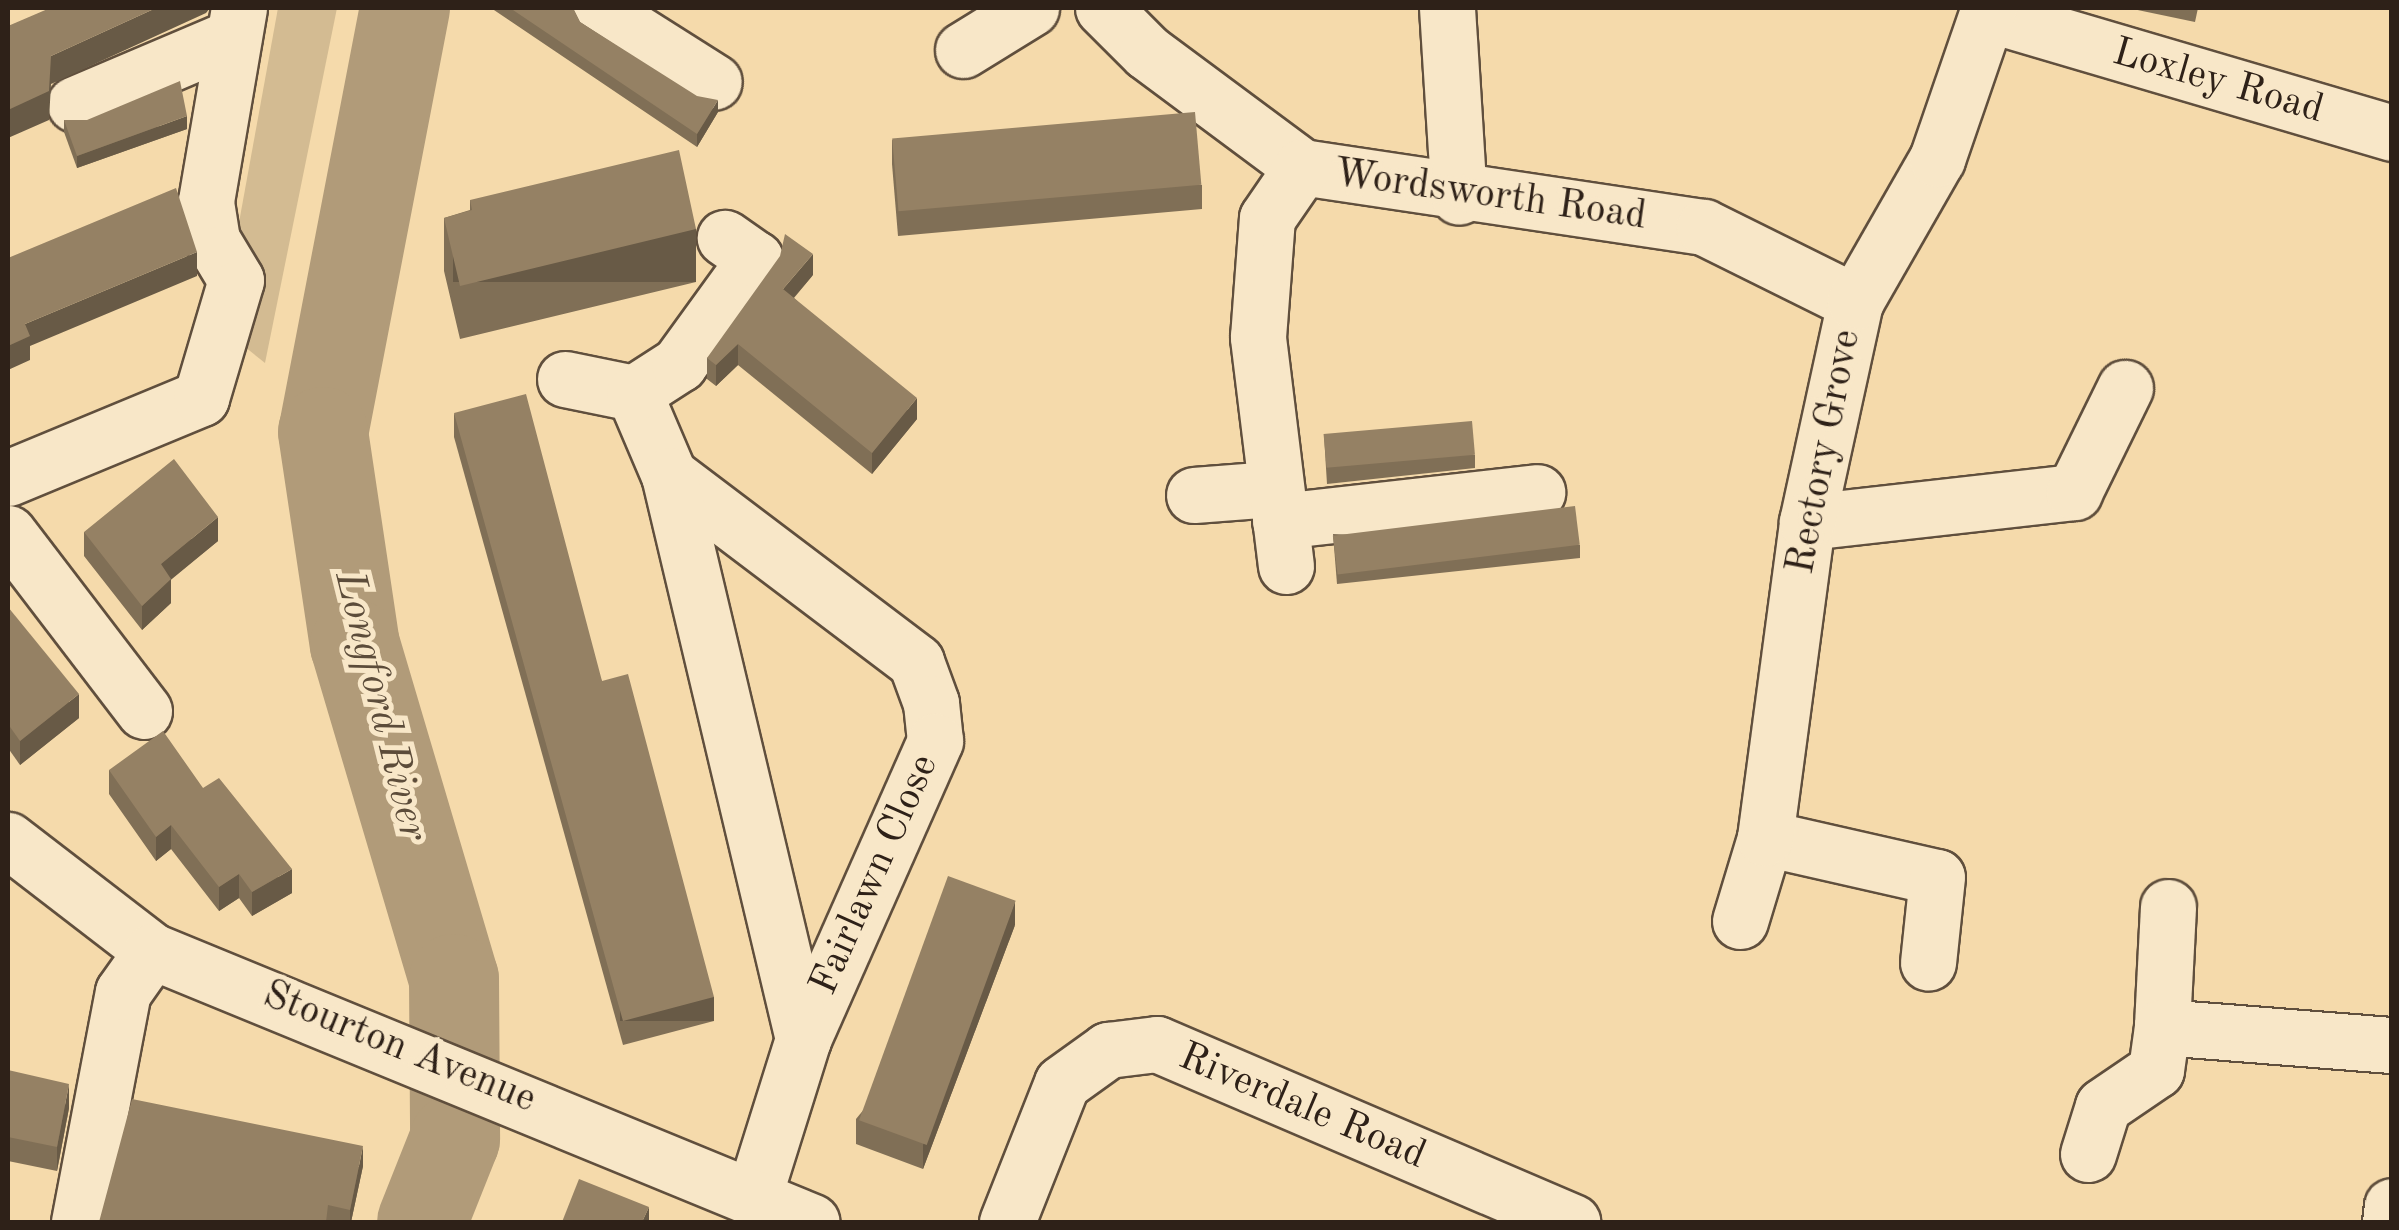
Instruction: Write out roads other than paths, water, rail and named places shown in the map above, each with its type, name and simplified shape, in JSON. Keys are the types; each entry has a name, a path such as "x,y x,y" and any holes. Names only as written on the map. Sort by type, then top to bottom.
{"street":[{"path":"598,8 714,82"},
{"path":"963,50 1031,8"},
{"name":"Wordsworth Road","path":"1104,8 1147,52 1302,167 1460,197 1704,226 1854,302"},
{"path":"1447,8 1460,197"},
{"name":"Loxley Road","path":"1989,11 2392,133"},
{"name":"Rectory Grove","path":"1740,921 1765,838 1807,522 1854,302 1937,159 1989,11"},
{"path":"75,104 236,22"},
{"path":"8,478 201,398 236,280 212,240 206,201 236,22"},
{"path":"1280,525 1258,337 1267,218 1302,167"},
{"path":"565,379 634,393 680,364 756,259 725,238"},
{"path":"1807,522 2074,492 2124,388"},
{"name":"Fairlawn Close","path":"634,393 669,475 803,1039"},
{"name":"Fairlawn Close","path":"669,475 916,662 931,703 935,741 803,1039 753,1199"},
{"path":"1194,495 1280,525 1537,492"},
{"path":"8,533 144,711"},
{"path":"1765,838 1937,877 1928,963"},
{"name":"Stourton Avenue","path":"8,840 152,950 542,1105 812,1222"},
{"path":"2088,1154 2103,1106 2156,1070 2168,907"},
{"path":"80,1222 123,992 152,950"},
{"path":"2162,1027 2392,1044"},
{"name":"Riverdale Road","path":"1007,1222 1062,1084 1108,1050 1157,1044 1573,1222"},
{"path":"2390,1222 2392,1206"}],"waterway":[{"name":"Longford River","path":"405,8 323,432 355,645 454,979 455,1139 422,1222"}]}
